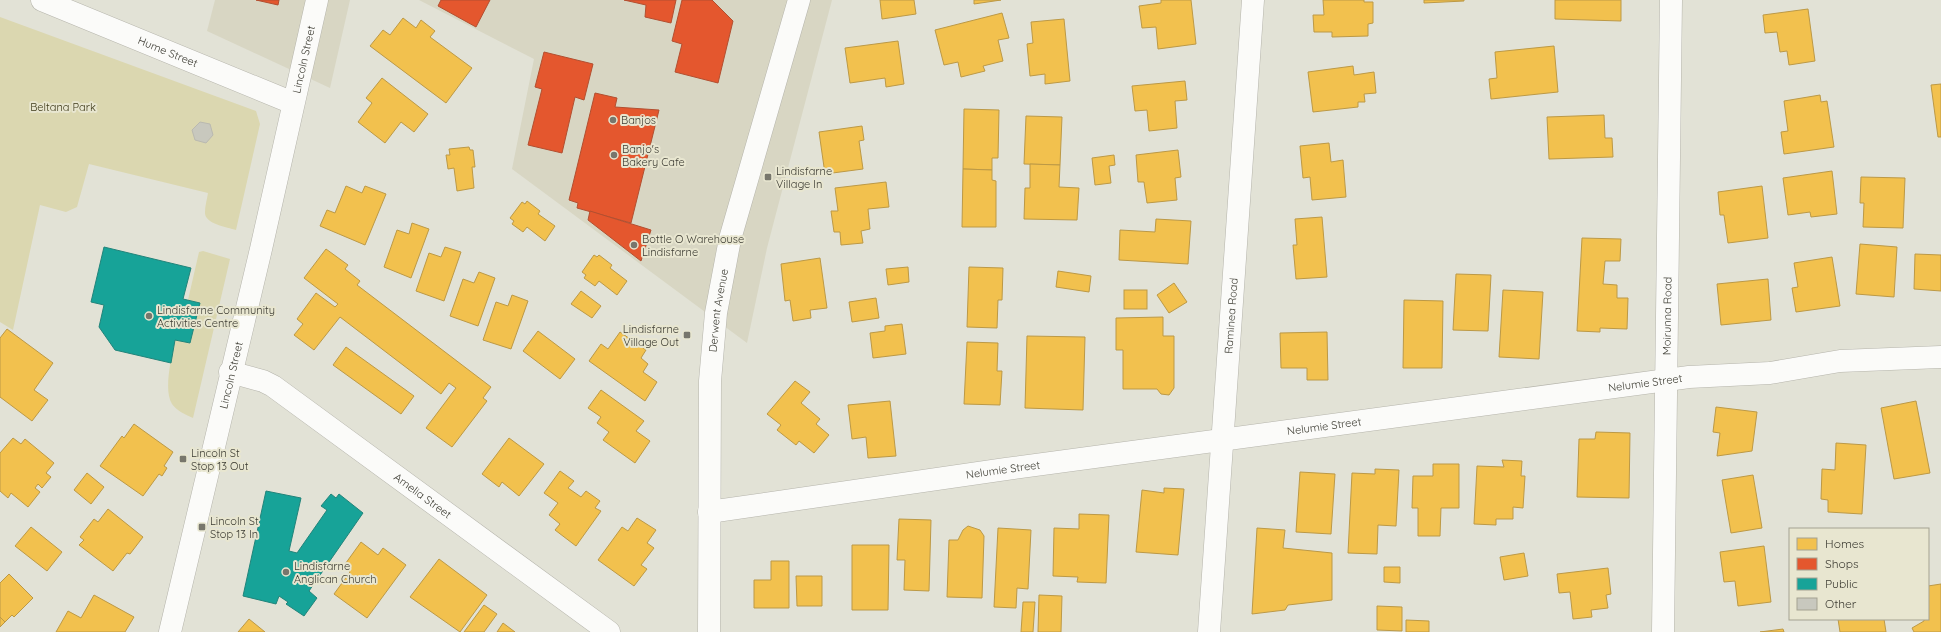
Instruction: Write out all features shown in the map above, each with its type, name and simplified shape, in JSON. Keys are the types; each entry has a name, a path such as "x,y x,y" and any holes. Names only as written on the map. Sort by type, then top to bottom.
{"street":[{"name":"Hume Street","path":"42,0 293,103"},
{"name":"Lincoln Street","path":"170,632 230,372 261,249 317,0"},
{"name":"Derwent Avenue","path":"709,632 710,381 713,339 721,278 730,239 799,0"},
{"name":"Raminea Road","path":"1209,632 1223,440 1225,382 1253,0"},
{"name":"Moirunna Road","path":"1663,632 1671,0"},
{"name":"Nelumie Street","path":"709,512 1689,377 1770,373 1840,361 1941,358"},
{"name":"Amelia Street","path":"230,372 263,381 273,386 609,632"}],"shaded area":[{"path":"215,0 350,0 330,88 207,31"},
{"path":"419,0 832,0 767,248 747,343 512,169 534,59"}],"green space":[{"name":"Beltana Park","path":"0,17 256,111 260,124 236,230 217,224 208,219 205,212 208,193 89,164 77,207 66,212 40,205 13,330 0,322"},
{"path":"203,251 230,259 193,418 179,411 172,404 169,398 168,382 175,340 190,343 200,303 188,300 199,252"}],"building: Homes":[{"path":"880,0 914,0 916,14 882,19"},
{"path":"974,0 1001,0 974,4"},
{"path":"1161,0 1191,0 1196,44 1158,49 1156,27 1142,28 1139,6 1161,3"},
{"path":"1323,0 1364,0 1364,2 1373,2 1373,23 1368,24 1368,36 1332,37 1332,32 1314,32 1313,15 1324,15"},
{"path":"1424,0 1464,0 1464,1 1424,3"},
{"path":"1555,0 1621,0 1621,21 1555,19"},
{"path":"1808,9 1815,61 1789,65 1787,51 1780,52 1777,32 1765,33 1763,15"},
{"path":"1002,13 1009,38 998,40 1003,61 983,66 985,71 961,77 958,62 944,65 935,30"},
{"path":"403,18 416,28 421,20 435,31 430,37 472,68 446,103 370,46 383,30 390,35"},
{"path":"1064,19 1070,81 1045,84 1045,74 1030,76 1027,44 1033,43 1031,22"},
{"path":"898,41 904,84 886,87 885,78 850,83 845,48"},
{"path":"1554,46 1558,92 1491,99 1489,79 1497,78 1495,52"},
{"path":"1353,66 1354,75 1374,72 1376,93 1364,94 1365,102 1358,102 1358,107 1313,112 1308,72"},
{"path":"382,78 428,114 414,132 401,122 385,143 358,122 372,103 366,98"},
{"path":"1185,81 1187,100 1175,101 1177,128 1149,131 1147,110 1135,111 1132,86"},
{"path":"1941,84 1941,137 1938,137 1931,85"},
{"path":"1820,95 1821,102 1827,101 1834,147 1784,154 1781,132 1788,131 1784,101"},
{"path":"964,109 999,110 998,158 992,158 992,170 963,169"},
{"path":"1604,115 1605,138 1612,138 1613,157 1549,159 1547,117"},
{"path":"1026,116 1062,117 1060,165 1024,164"},
{"path":"862,126 864,140 859,141 863,169 825,174 819,132"},
{"path":"1329,143 1331,162 1343,160 1346,197 1312,200 1310,177 1303,178 1300,146"},
{"path":"469,147 470,150 473,150 475,167 472,167 474,188 457,191 454,168 448,169 446,155 450,155 449,149"},
{"path":"1178,150 1181,177 1175,178 1177,200 1147,203 1144,182 1138,182 1136,155"},
{"path":"1114,155 1115,165 1109,166 1111,183 1095,185 1092,158"},
{"path":"1030,164 1060,165 1059,187 1079,188 1077,220 1024,219 1025,188 1030,188"},
{"path":"963,169 992,170 992,180 996,181 996,227 962,227"},
{"path":"1832,171 1837,214 1811,217 1810,212 1788,215 1783,178"},
{"path":"1861,177 1905,178 1903,228 1863,227 1864,203 1860,203"},
{"path":"886,182 889,207 868,209 870,229 861,231 863,243 841,245 840,232 834,232 831,211 838,211 835,188"},
{"path":"346,186 362,193 365,186 386,194 365,245 320,226 327,210 335,213"},
{"path":"1762,186 1768,238 1728,243 1724,215 1720,215 1718,192"},
{"path":"527,201 540,211 538,214 555,226 545,241 527,227 523,232 512,224 514,221 510,218 522,202 525,204"},
{"path":"1322,217 1327,277 1296,279 1293,245 1297,245 1295,219"},
{"path":"1156,219 1191,221 1188,264 1119,260 1120,230 1155,232"},
{"path":"412,223 429,229 411,278 384,267 397,230 409,234"},
{"path":"1582,238 1621,239 1620,261 1605,261 1603,284 1617,285 1617,298 1628,298 1627,329 1600,328 1600,332 1577,331"},
{"path":"1860,244 1897,247 1894,297 1856,294"},
{"path":"445,247 461,252 444,301 416,291 429,253 441,257"},
{"path":"326,249 348,265 345,269 360,281 357,285 491,387 483,398 487,401 452,447 426,428 456,388 449,383 441,394 340,317 314,350 294,335 303,324 297,319 316,293 335,307 338,304 304,278"},
{"path":"1915,254 1941,255 1941,291 1914,289"},
{"path":"594,255 597,257 599,255 612,265 610,268 627,281 617,295 599,281 595,286 584,278 586,275 582,272"},
{"path":"1832,257 1840,306 1796,312 1792,288 1798,287 1794,263"},
{"path":"820,258 827,308 810,310 811,318 793,321 790,300 785,301 781,264"},
{"path":"908,267 909,282 888,285 886,269"},
{"path":"969,267 1003,268 1002,300 998,300 997,328 967,327"},
{"path":"1058,271 1091,276 1089,292 1056,287"},
{"path":"479,272 495,278 478,326 450,316 463,279 474,283"},
{"path":"1456,274 1491,275 1488,331 1453,330"},
{"path":"1768,279 1771,320 1721,325 1717,284"},
{"path":"1174,283 1187,302 1169,313 1157,295"},
{"path":"1124,290 1147,290 1147,309 1124,309"},
{"path":"1503,290 1543,292 1539,359 1499,357"},
{"path":"581,291 601,306 592,318 571,304"},
{"path":"512,295 528,301 511,349 483,340 496,302 508,306"},
{"path":"876,298 879,318 852,322 849,302"},
{"path":"1404,300 1443,301 1442,368 1403,368"},
{"path":"1163,317 1163,336 1174,336 1174,388 1169,395 1161,394 1157,389 1123,389 1123,350 1116,350 1116,318"},
{"path":"902,324 906,354 873,358 870,333 885,331 885,326"},
{"path":"7,329 53,363 34,390 48,400 32,421 0,397 0,338"},
{"path":"538,331 575,359 560,379 523,351"},
{"path":"620,332 646,350 641,358 648,364 643,372 657,382 645,401 589,361 601,344 608,349"},
{"path":"1327,332 1328,380 1307,380 1307,368 1281,368 1280,333"},
{"path":"1027,336 1085,337 1083,410 1025,408"},
{"path":"967,342 998,343 997,371 1002,371 1000,405 964,404"},
{"path":"346,347 414,396 401,414 333,365"},
{"path":"795,381 810,392 801,403 820,419 816,424 829,435 814,453 799,441 796,445 777,430 781,425 767,414"},
{"path":"601,390 644,421 636,431 650,441 635,463 603,440 609,432 597,423 601,417 588,408"},
{"path":"890,401 896,456 868,458 866,437 852,439 848,405"},
{"path":"1916,401 1930,473 1894,479 1881,408"},
{"path":"1716,407 1757,412 1752,451 1717,456 1720,433 1713,432"},
{"path":"134,424 173,452 164,466 167,468 162,476 159,474 143,496 100,466 122,436 124,438"},
{"path":"1596,432 1630,433 1629,498 1577,497 1579,439 1595,439"},
{"path":"13,438 21,444 25,439 54,463 46,473 51,477 42,488 38,484 35,488 40,492 28,507 11,493 8,498 0,491 0,453"},
{"path":"509,438 544,464 519,496 502,482 499,487 482,474"},
{"path":"1836,443 1866,445 1862,514 1828,512 1828,500 1821,499 1822,469 1835,470"},
{"path":"1502,460 1522,461 1521,476 1525,476 1523,508 1513,507 1513,519 1496,519 1496,525 1474,524 1477,466 1504,467"},
{"path":"1433,464 1459,464 1459,508 1441,508 1440,536 1418,536 1418,508 1412,508 1413,476 1433,476"},
{"path":"1375,469 1399,470 1396,526 1378,525 1377,554 1348,553 1352,473 1375,474"},
{"path":"560,471 574,481 568,488 581,497 586,491 600,501 595,508 601,511 576,546 555,530 560,524 549,515 558,503 544,493"},
{"path":"1300,472 1335,474 1331,534 1296,532"},
{"path":"87,473 104,487 91,504 74,490"},
{"path":"1753,475 1762,528 1731,533 1722,480"},
{"path":"1164,488 1184,489 1178,555 1136,552 1142,490 1164,493"},
{"path":"108,509 143,537 130,554 127,553 113,571 79,545 84,540 80,537 94,519 98,522"},
{"path":"1079,514 1109,515 1106,583 1077,582 1078,577 1053,576 1054,528 1079,529"},
{"path":"637,518 656,530 647,543 654,548 641,565 647,569 634,586 598,560 622,527 628,531"},
{"path":"899,519 931,520 929,591 904,590 905,560 897,560"},
{"path":"968,526 980,530 984,536 982,598 947,597 949,540 958,540 963,530"},
{"path":"31,527 62,552 47,571 15,546"},
{"path":"998,528 1031,530 1028,589 1017,588 1016,608 994,607"},
{"path":"1257,528 1285,530 1283,548 1332,553 1332,600 1288,605 1285,610 1252,614"},
{"path":"361,542 378,555 383,548 406,565 367,618 334,594 350,572 343,567"},
{"path":"852,545 889,545 888,610 852,610"},
{"path":"1764,546 1771,602 1738,606 1735,581 1724,582 1720,552"},
{"path":"1524,553 1528,576 1504,580 1500,557"},
{"path":"439,559 487,595 460,632 410,597"},
{"path":"771,561 789,561 789,608 754,608 754,580 771,580"},
{"path":"1384,567 1400,567 1400,583 1384,582"},
{"path":"1608,568 1611,594 1606,595 1608,608 1591,610 1592,617 1573,619 1570,592 1559,593 1557,574"},
{"path":"9,574 33,598 14,617 12,615 5,622 0,617 0,583"},
{"path":"796,576 822,576 822,606 797,606"},
{"path":"1941,584 1941,632 1914,632 1912,628 1924,620 1929,620 1929,586"},
{"path":"94,595 134,617 125,632 56,632 68,611 81,618"},
{"path":"1039,595 1062,596 1061,632 1038,632"},
{"path":"1023,602 1035,602 1033,632 1021,632"},
{"path":"484,605 497,614 484,632 464,632"},
{"path":"1377,606 1402,607 1402,631 1377,630"},
{"path":"0,617 5,622 0,627"},
{"path":"249,619 265,632 238,632"},
{"path":"1406,620 1429,621 1429,632 1406,632"},
{"path":"1838,620 1884,620 1886,632 1840,632"},
{"path":"503,623 515,632 497,632"},
{"path":"1783,629 1784,632 1760,632"}],"building: Shops":[{"path":"256,0 279,0 278,5"},
{"path":"441,0 490,0 476,27 438,6"},
{"path":"624,0 676,0 671,23 645,17 646,5"},
{"path":"682,0 712,0 733,21 718,83 675,72 682,44 672,41"},
{"path":"544,52 593,64 584,100 575,97 562,153 528,145 542,89 535,87"},
{"name":"Banjo's Bakery Cafe","path":"595,93 617,98 615,107 659,110 631,223 577,208 578,203 569,200"},
{"name":"Bottle O Warehouse Lindisfarne","path":"590,211 651,230 641,261 588,220"}],"building: Public":[{"name":"Lindisfarne Community Activities Centre","path":"104,247 191,268 183,299 200,303 190,343 175,340 171,363 115,350 99,327 104,305 91,302"},
{"name":"Lindisfarne Anglican Church","path":"266,491 301,498 289,551 297,553 327,510 321,506 331,494 336,498 339,494 363,513 309,591 317,598 304,616 286,604 288,602 279,596 276,604 243,596"}],"building: Other":[{"path":"200,122 210,124 213,135 206,143 195,140 192,130"}],"place":[{"name":"Banjos","path":"613,120"},
{"name":"Banjo's Bakery Cafe","path":"614,155"},
{"name":"Lindisfarne Village In","path":"768,177"},
{"name":"Bottle O Warehouse Lindisfarne","path":"634,245"},
{"name":"Lindisfarne Community Activities Centre","path":"149,316"},
{"name":"Lindisfarne Village Out","path":"687,335"},
{"name":"Lincoln St Stop 13 Out","path":"183,459"},
{"name":"Lincoln St Stop 13 In","path":"202,527"},
{"name":"Lindisfarne Anglican Church","path":"286,572"}]}
